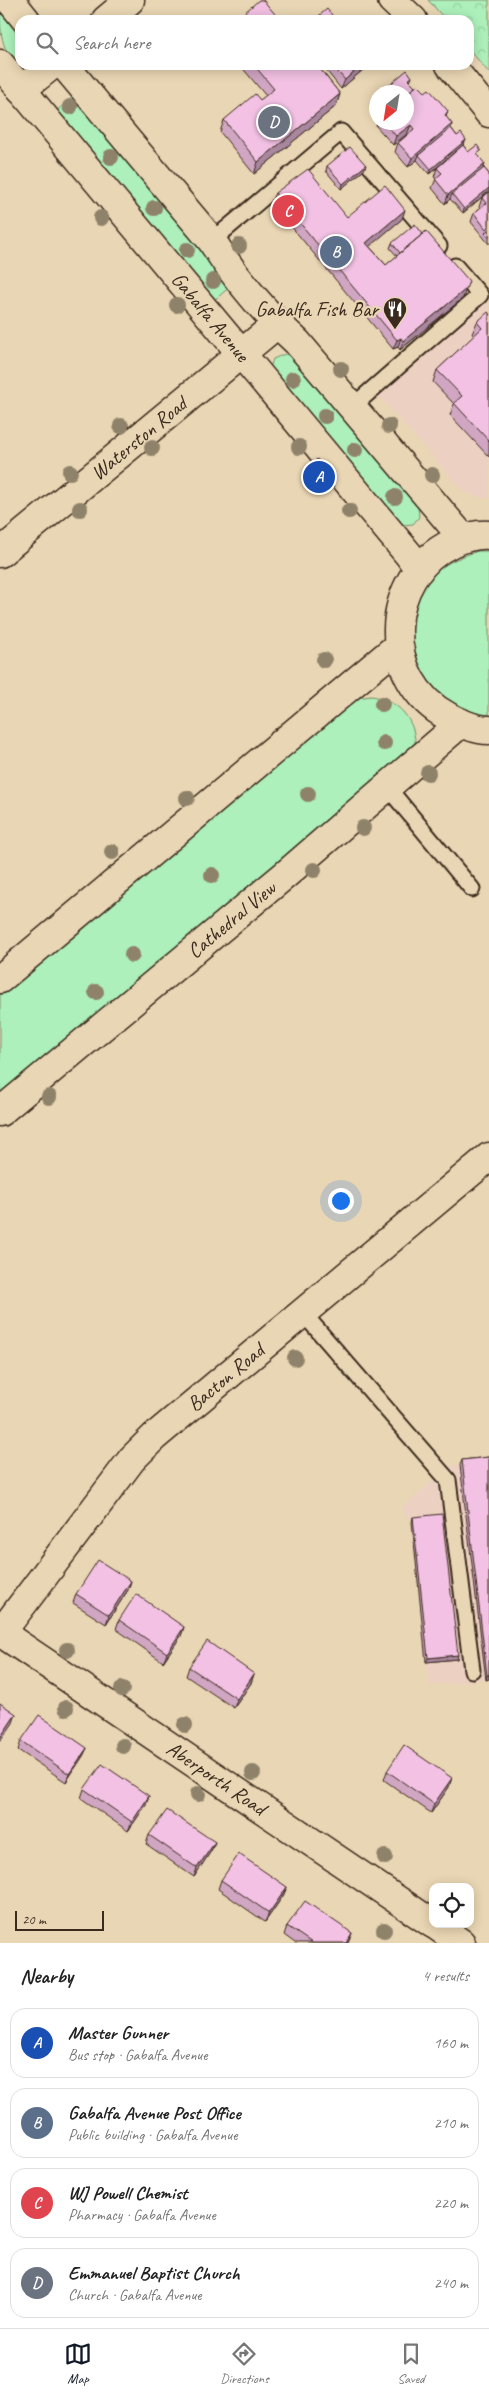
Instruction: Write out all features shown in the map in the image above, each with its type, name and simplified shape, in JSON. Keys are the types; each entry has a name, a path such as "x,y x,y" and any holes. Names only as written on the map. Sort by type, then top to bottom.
{"street":[{"path":"10,0 22,15"},
{"path":"112,15 130,0"},
{"path":"392,0 408,15"},
{"name":"Gabalfa Avenue","path":"0,64 410,555 419,570"},
{"path":"21,90 46,70"},
{"path":"68,70 212,241 228,266 277,324 297,342 352,407 476,536 443,547 419,570 408,589 402,606 398,624 398,646 403,668 417,691 436,711 461,724 489,730"},
{"path":"454,70 489,113"},
{"name":"Waterston Road","path":"0,553 277,324"},
{"path":"0,979 398,646"},
{"name":"Cathedral View","path":"0,1112 388,788 461,724"},
{"name":"Bacton Road","path":"0,1632 132,1459 154,1437 489,1158"},
{"name":"Aberporth Road","path":"0,1632 429,1921"},
{"name":"Aberporth Road","path":"439,1928 462,1943"}],"lane":[{"path":"212,241 341,132 480,295 352,407"},
{"path":"388,788 472,889"},
{"path":"303,1313 448,1480 472,1670"}],"shaded area":[{"path":"489,299 489,500 464,492 378,395"},
{"path":"488,1462 489,1679 429,1686 412,1522 401,1509 450,1466"}],"green space":[{"path":"428,0 489,0 489,73 474,55 474,15 442,15"},
{"path":"0,6 15,24 15,60 8,54 5,47 0,22"},
{"path":"75,95 232,285 212,302 55,112"},
{"path":"285,354 292,357 418,506 419,517 413,524 402,525 396,520 270,368 273,359"},
{"path":"478,551 489,551 489,715 457,707 437,693 424,678 416,660 412,642 412,623 416,604 424,586 442,567 456,559"},
{"path":"371,696 390,702 404,713 413,729 415,748 0,1098 0,995 357,698"}],"building":[{"path":"259,0 263,0 276,15 242,15"},
{"path":"327,9 332,15 320,15"},
{"path":"258,70 321,70 340,94 258,162 224,120 255,94 260,100 274,89"},
{"path":"336,70 356,70 345,80"},
{"path":"407,70 412,77 408,80 413,85 389,85"},
{"path":"418,85 425,92 429,89 448,111 445,115 452,124 412,158 398,143 414,130 414,88"},
{"path":"451,128 457,136 461,133 466,140 431,169 419,155"},
{"path":"391,130 404,130 396,136"},
{"path":"463,145 468,152 477,145 481,151 477,154 485,164 448,195 435,179 442,173 437,168"},
{"path":"350,147 366,165 343,184 327,166"},
{"path":"484,168 489,174 489,188 464,209 452,194"},
{"path":"308,169 347,217 385,185 405,210 366,243 386,265 426,231 469,281 466,289 403,341 401,338 397,340 275,193"},
{"path":"489,192 489,226 486,229 474,213 486,203 482,198"},
{"path":"415,224 423,234 400,253 392,243"},
{"path":"489,229 489,238 485,233"},
{"path":"488,312 489,441 454,403 462,396 437,370 482,328 477,322"},
{"path":"317,459 332,477 325,483 311,465"},
{"path":"489,1457 489,1675 487,1675 462,1460"},
{"path":"442,1514 458,1655 428,1658 413,1517"},
{"path":"98,1560 131,1581 109,1615 76,1594"},
{"path":"136,1594 184,1627 167,1653 119,1620"},
{"path":"207,1641 254,1674 237,1699 189,1667"},
{"path":"0,1703 16,1714 0,1738"},
{"path":"39,1715 87,1748 69,1774 21,1741"},
{"path":"404,1745 452,1778 434,1804 387,1771"},
{"path":"102,1764 149,1796 132,1822 84,1789"},
{"path":"167,1810 215,1842 197,1868 149,1835"},
{"path":"239,1854 287,1887 269,1913 221,1880"},
{"path":"305,1901 352,1933 346,1943 312,1943 287,1926"}],"place":[{"name":"Emmanuel Baptist Church","path":"274,122"},
{"name":"WJ Powell Chemist","path":"288,211"},
{"name":"Gabalfa Avenue Post Office","path":"336,252"},
{"name":"Gabalfa Fish Bar","path":"395,330"},
{"name":"Master Gunner","path":"319,477"}]}
